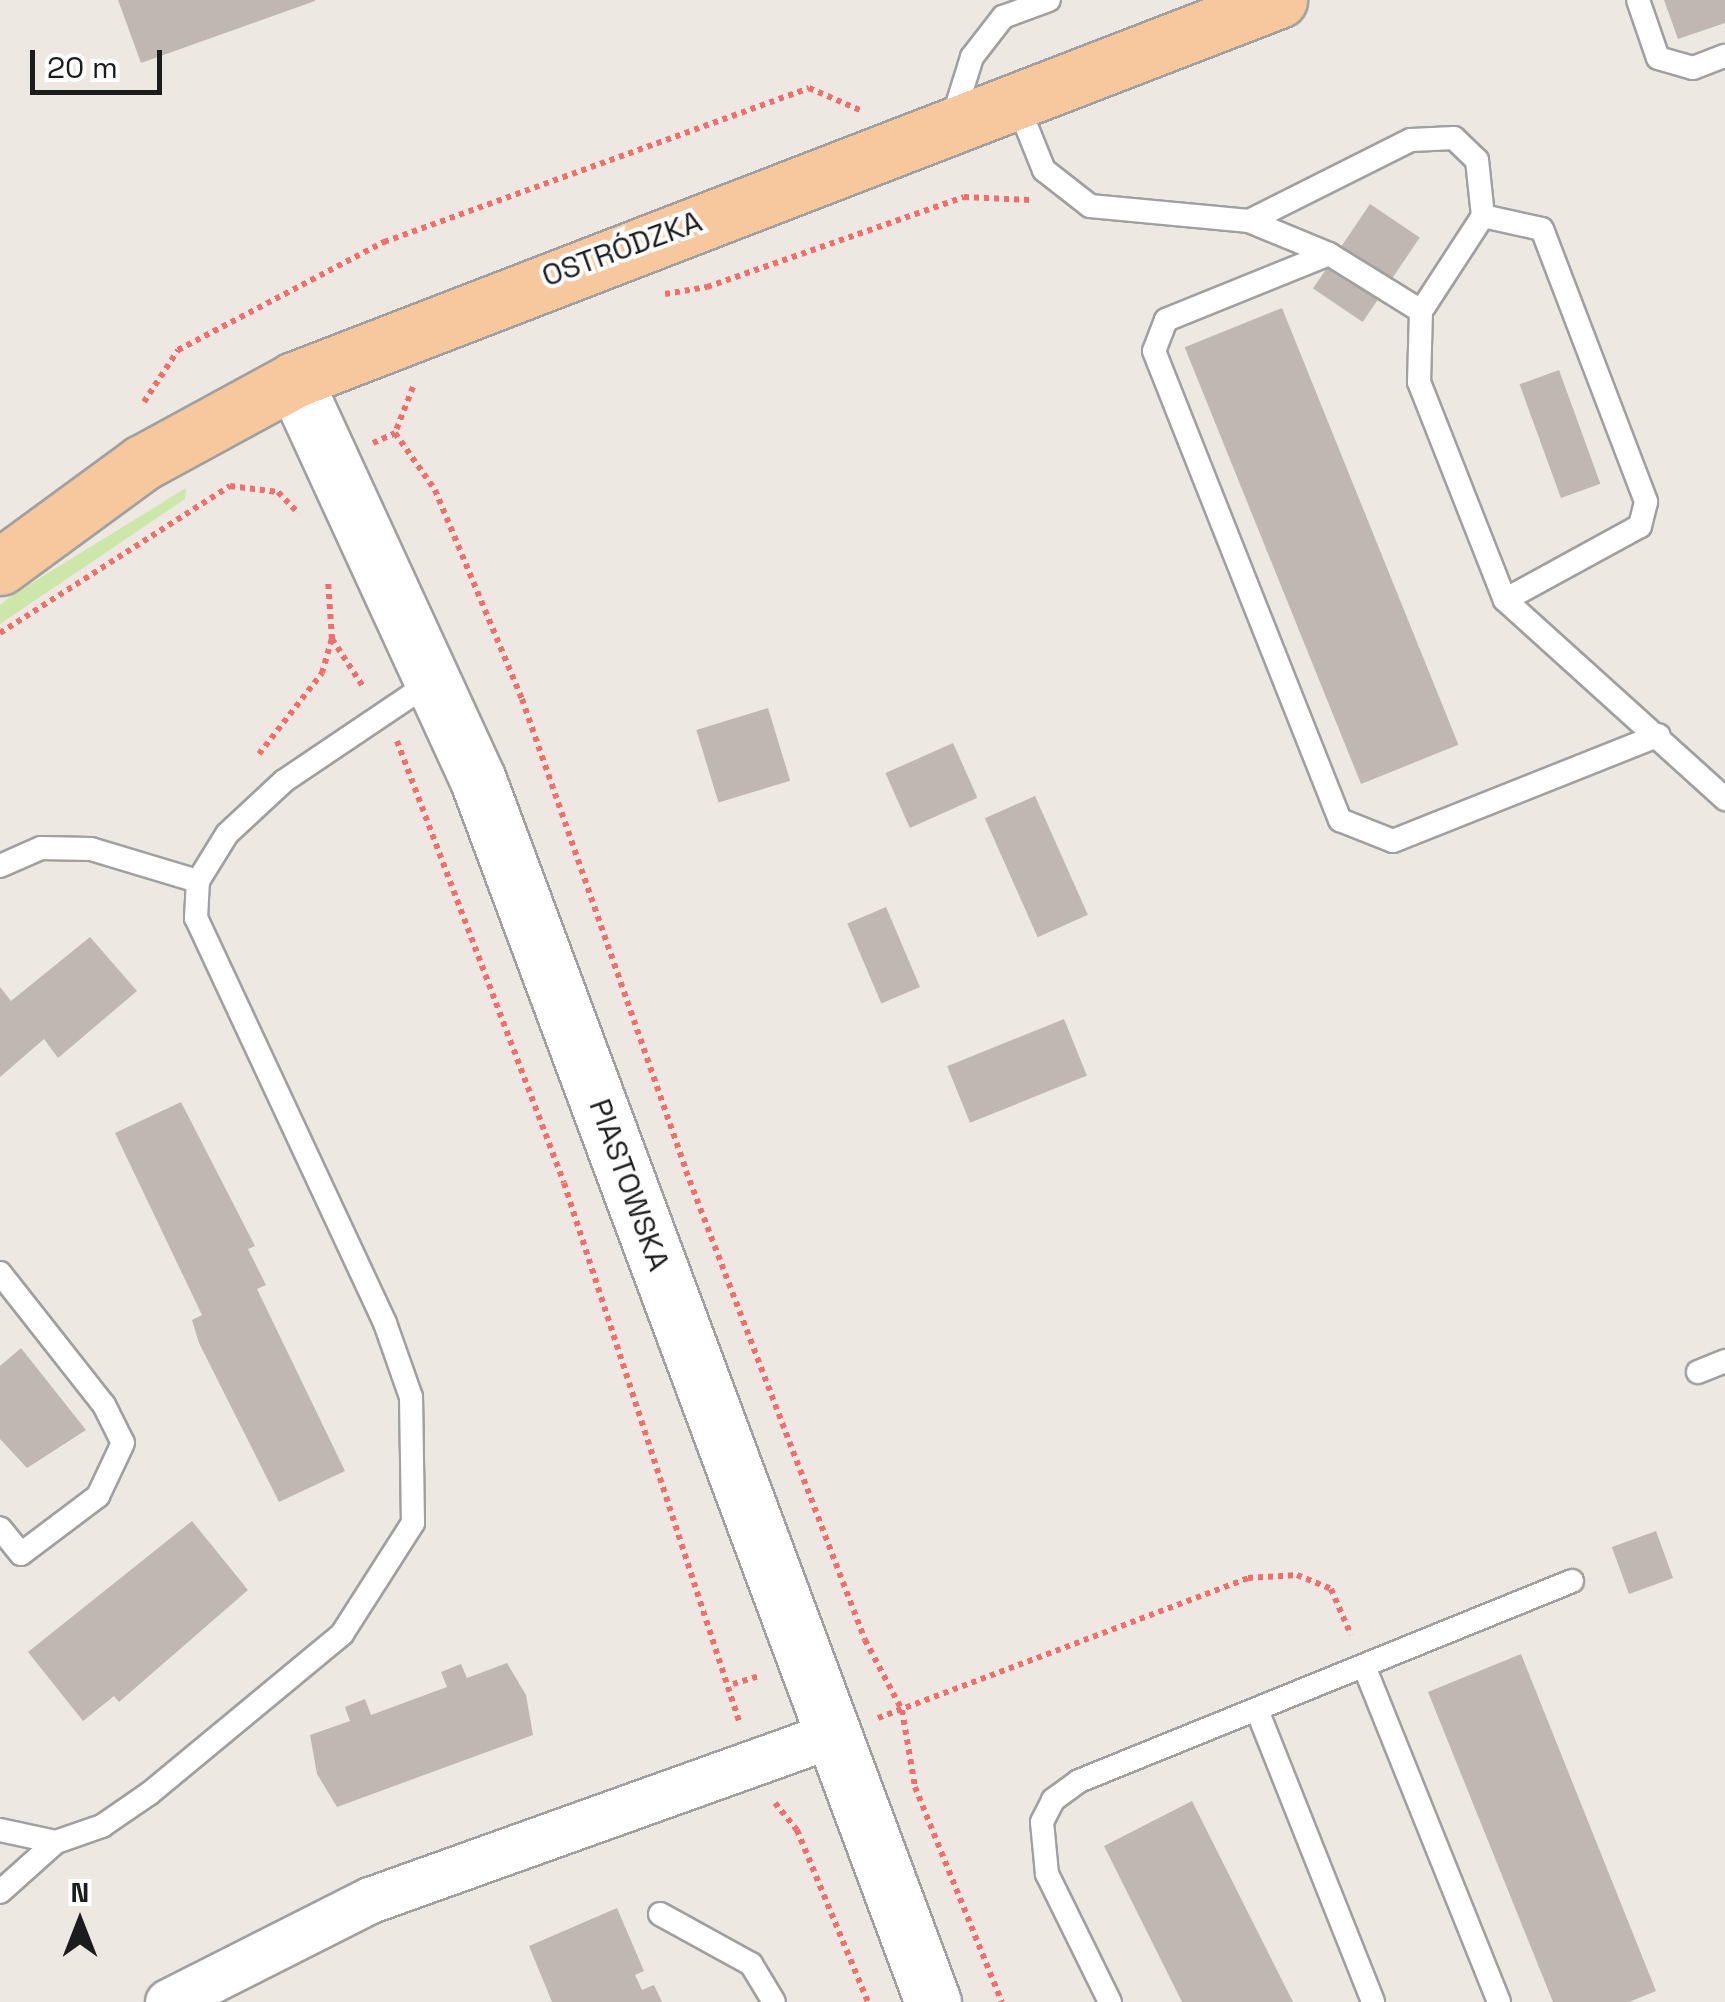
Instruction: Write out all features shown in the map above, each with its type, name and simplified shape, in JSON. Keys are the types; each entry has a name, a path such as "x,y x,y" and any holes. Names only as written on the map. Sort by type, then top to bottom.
{"main road":[{"name":"OSTRÓDZKA","path":"0,566 142,463 294,380 1015,98 1279,0"}],"street":[{"name":"PIASTOWSKA","path":"294,380 434,680 933,2002"},
{"path":"168,2002 370,1900 830,1736"}],"lane":[{"path":"952,123 972,57 1003,17 1049,0"},
{"path":"1638,0 1658,58 1693,68 1725,56"},
{"path":"1015,98 1060,190 1090,206 1249,222 1329,254 1421,311"},
{"path":"1249,222 1360,159 1412,140 1454,138 1477,160 1484,216 1421,311 1420,382 1504,600 1659,734 1725,798"},
{"path":"1484,216 1542,229 1646,502 1640,526 1504,600"},
{"path":"1329,254 1166,320 1154,351 1340,820 1392,840 1659,734"},
{"path":"0,1892 56,1842 102,1826 150,1792 342,1634 413,1524 411,1397 196,918 198,881 226,834 284,780 434,680"},
{"path":"0,866 41,848 91,849 198,881"},
{"path":"0,1273 104,1405 123,1443 98,1496 22,1554 0,1528"},
{"path":"1698,1372 1725,1362"},
{"path":"1110,2002 1047,1874 1042,1822 1079,1781 1572,1580"},
{"path":"1364,1666 1499,2002"},
{"path":"1257,1710 1373,2002"},
{"path":"0,1830 56,1842"},
{"path":"660,1914 751,1964 774,2002"}],"path":[{"path":"128,416 178,350 245,308 384,242 809,88"},
{"path":"652,296 707,288 964,197 1017,204 1060,190"},
{"path":"420,378 394,433 435,490 522,699 686,1171 865,1640 902,1710 916,1787 1002,2002"},
{"path":"0,633 230,486 278,492 308,530"},
{"path":"323,559 332,639 381,715 422,792 564,1183 753,1762 797,1830 868,2002"},
{"path":"243,772 307,703 332,639"},
{"path":"830,1736 1248,1578 1297,1574 1331,1589 1364,1666"}],"green space":[{"path":"186,488 185,499 0,624 0,605 14,594"}],"building":[{"path":"118,0 315,0 315,1 141,63"},
{"path":"1664,0 1725,0 1725,23 1678,39"},
{"path":"1370,204 1420,238 1363,322 1313,289"},
{"path":"1282,308 1458,745 1361,784 1185,347"},
{"path":"1559,370 1600,484 1561,498 1520,384"},
{"path":"768,708 790,781 718,803 696,730"},
{"path":"953,743 977,798 910,828 885,773"},
{"path":"1035,796 1088,915 1038,937 985,818"},
{"path":"886,907 920,987 881,1003 847,923"},
{"path":"90,937 137,991 58,1058 44,1039 0,1077 0,987 11,1001"},
{"path":"1064,1019 1087,1076 970,1123 947,1066"},
{"path":"181,1102 255,1246 248,1249 266,1285 257,1289 345,1471 279,1502 199,1343 192,1320 202,1315 115,1133"},
{"path":"21,1348 86,1430 27,1468 0,1439 0,1366"},
{"path":"192,1521 248,1590 119,1702 114,1696 83,1721 28,1652"},
{"path":"1656,1531 1673,1578 1629,1594 1612,1547"},
{"path":"1521,1654 1656,1991 1629,2002 1553,2002 1428,1692"},
{"path":"507,1663 526,1695 533,1735 337,1807 317,1774 310,1735 350,1721 345,1707 365,1699 371,1715 447,1687 441,1672 461,1664 467,1678"},
{"path":"1192,1801 1293,2002 1182,2002 1104,1846"},
{"path":"617,1908 644,1971 635,1975 642,1990 654,1985 662,2002 552,2002 529,1946"}]}
